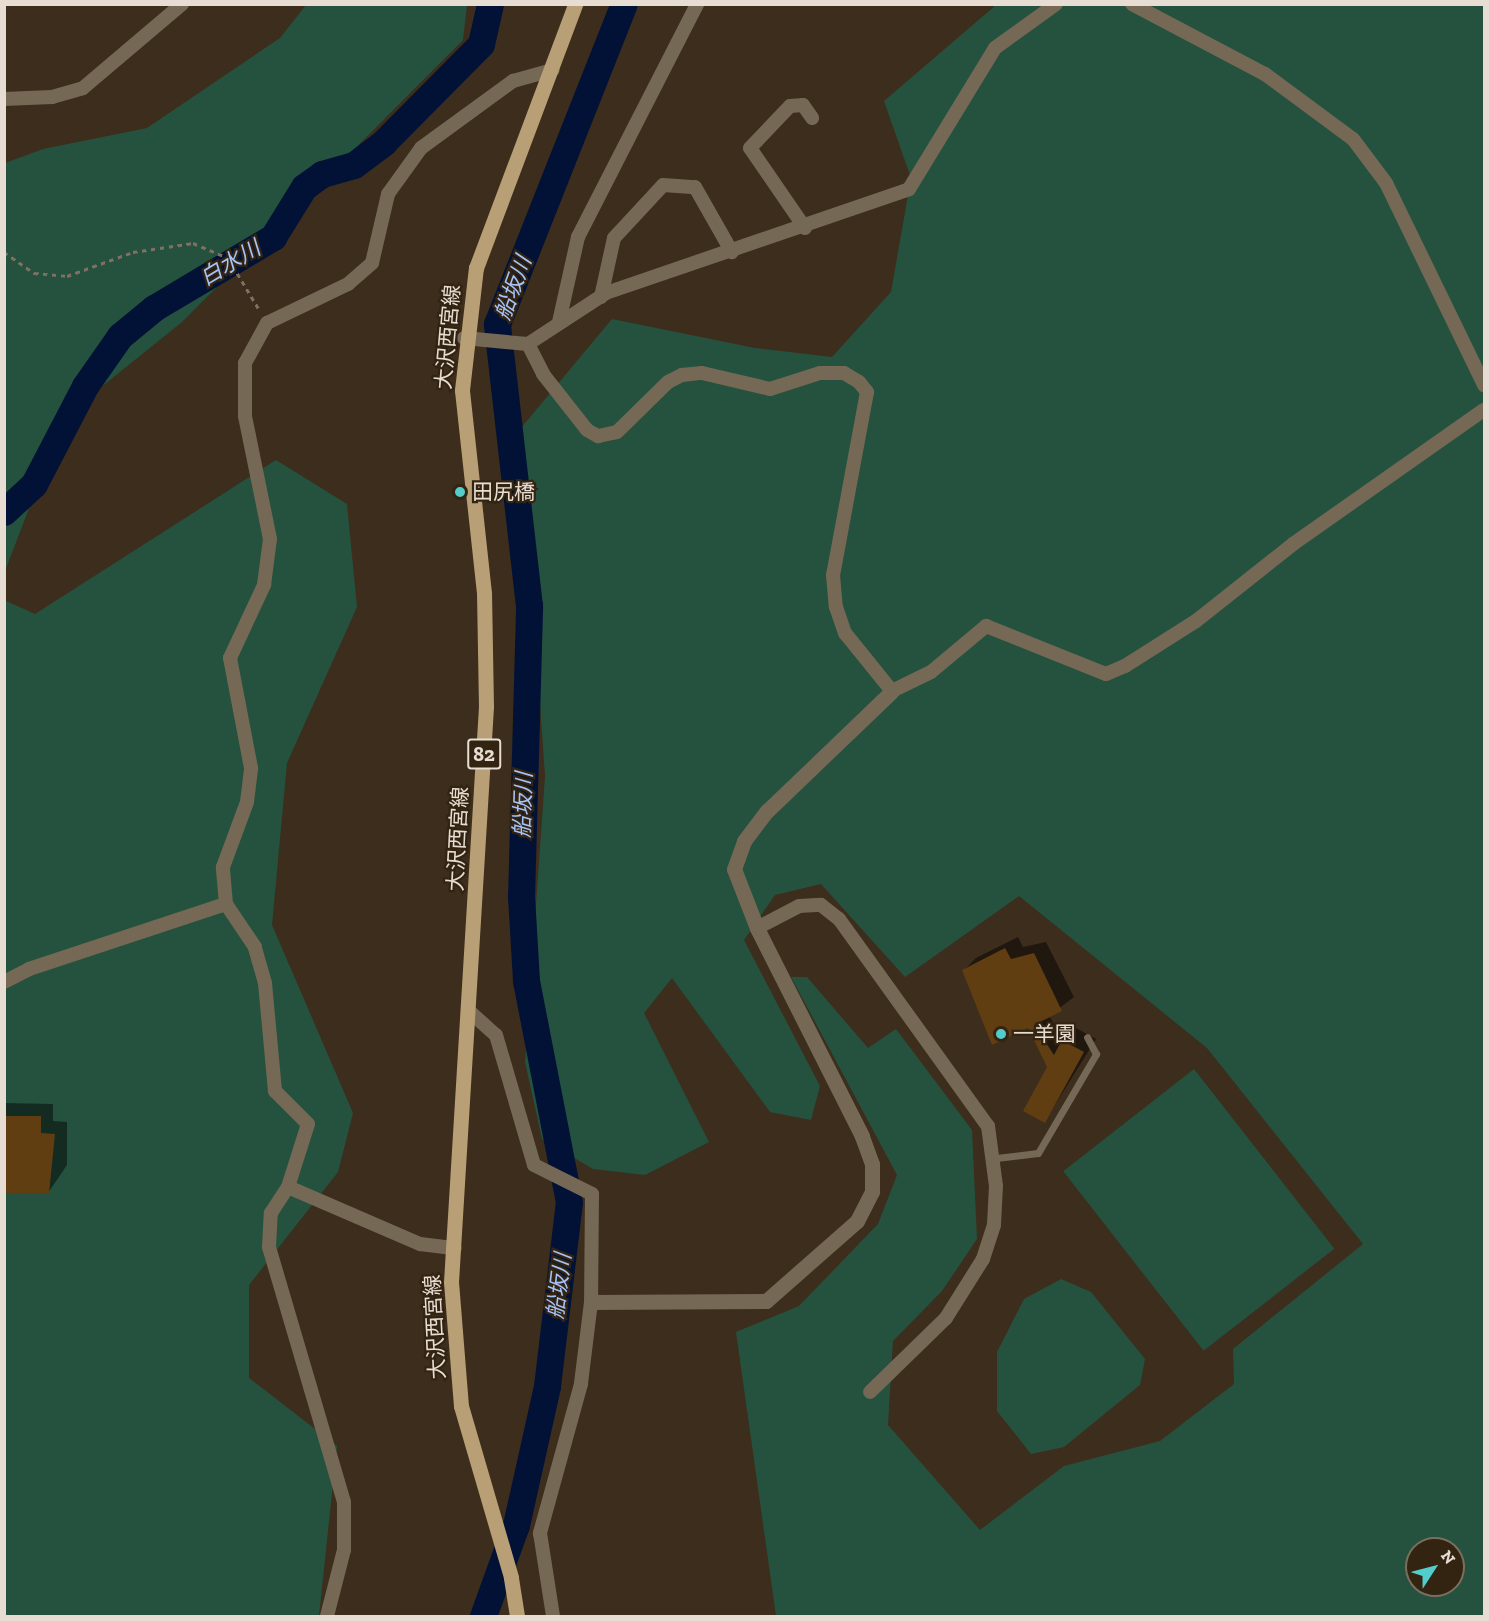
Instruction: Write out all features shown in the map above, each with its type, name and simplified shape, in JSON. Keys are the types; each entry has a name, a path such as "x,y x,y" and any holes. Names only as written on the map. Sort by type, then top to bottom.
{"main road":[{"name":"大沢西宮線","path":"516,1609 461,1406 451,1282 455,1248 486,707 484,593 462,390 470,338 476,268 553,70 575,4"}],"street":[{"path":"4,99 52,98 84,88 182,4"},
{"path":"559,322 578,237 697,4"},
{"path":"470,338 524,343 601,297 805,228 909,189 995,48 1056,4"},
{"path":"1132,4 1266,74 1353,139 1386,183 1485,385"},
{"path":"327,1617 344,1550 344,1510 270,1247 271,1213 288,1187 308,1124 275,1091 266,983 255,948 226,904 223,867 248,802 251,768 230,658 264,585 270,539 245,416 245,363 267,323 348,284 372,263 388,194 421,148 513,81 553,70"},
{"path":"805,228 750,148 790,106 803,105 812,118"},
{"path":"601,297 614,238 663,185 695,187 732,252"},
{"path":"524,343 543,375 587,430 598,436 617,432 668,381 682,375 702,373 770,388 820,373 844,373 859,382 867,392 866,403 833,575 836,607 845,633 892,691"},
{"path":"591,1302 766,1301 857,1221 872,1192 872,1164 862,1136 757,928 734,869 744,841 766,811 892,691 931,672 986,626 1106,674 1125,666 1196,621 1302,537 1485,410"},
{"path":"4,982 29,969 226,904"},
{"path":"757,928 799,906 821,905 839,919 988,1126 996,1158 994,1225 969,1287 870,1392"},
{"path":"469,1011 496,1035 534,1165 592,1194 591,1302 581,1384 540,1533 553,1617"},
{"path":"288,1187 420,1244 455,1248"}],"lane":[{"path":"996,1158 1038,1154 1096,1054 1087,1037"}],"path":[{"path":"4,252 34,273 67,276 133,252 194,243 228,258 267,323"}],"green space":[{"path":"306,5 467,5 463,40 182,322 64,417 5,571 5,163 43,149 147,128 280,38"},
{"path":"996,5 1484,5 1484,1616 776,1616 736,1332 799,1306 878,1224 897,1175 791,977 807,977 868,1048 896,1029 972,1130 977,1239 942,1291 893,1341 888,1425 980,1530 1064,1466 1160,1441 1234,1384 1233,1349 1363,1244 1207,1048 1019,896 905,977 821,884 775,895 744,940 820,1086 811,1120 770,1112 672,978 644,1013 709,1142 645,1175 593,1169 542,1139 525,1062 545,776 521,428 612,319 755,348 832,357 891,292 911,178 884,101"},
{"path":"276,460 347,504 357,607 287,763 272,925 353,1113 338,1172 249,1285 249,1378 337,1446 319,1616 5,1616 4,600 35,614"},
{"path":"1194,1069 1334,1249 1204,1351 1063,1171"},
{"path":"1061,1279 1091,1292 1145,1359 1140,1385 1064,1447 1031,1454 997,1411 997,1352 1024,1299"}],"building":[{"name":"一羊園","path":"1005,948 1011,959 1034,953 1062,1011 1034,1025 1054,1055 1062,1040 1084,1052 1045,1123 1023,1111 1047,1067 1028,1028 992,1045 962,970"},
{"path":"4,1116 41,1116 41,1133 55,1134 49,1194 4,1193"}],"waterway":[{"name":"白水川","path":"4,512 34,484 85,386 120,336 154,308 273,237 304,187 322,174 354,165 384,142 481,44 490,4"},
{"name":"船坂川","path":"483,1616 516,1525 547,1386 569,1202 526,980 521,897 529,606 497,324 624,4"}],"place":[{"name":"田尻橋","path":"460,492"},
{"name":"一羊園","path":"1001,1034"}]}
